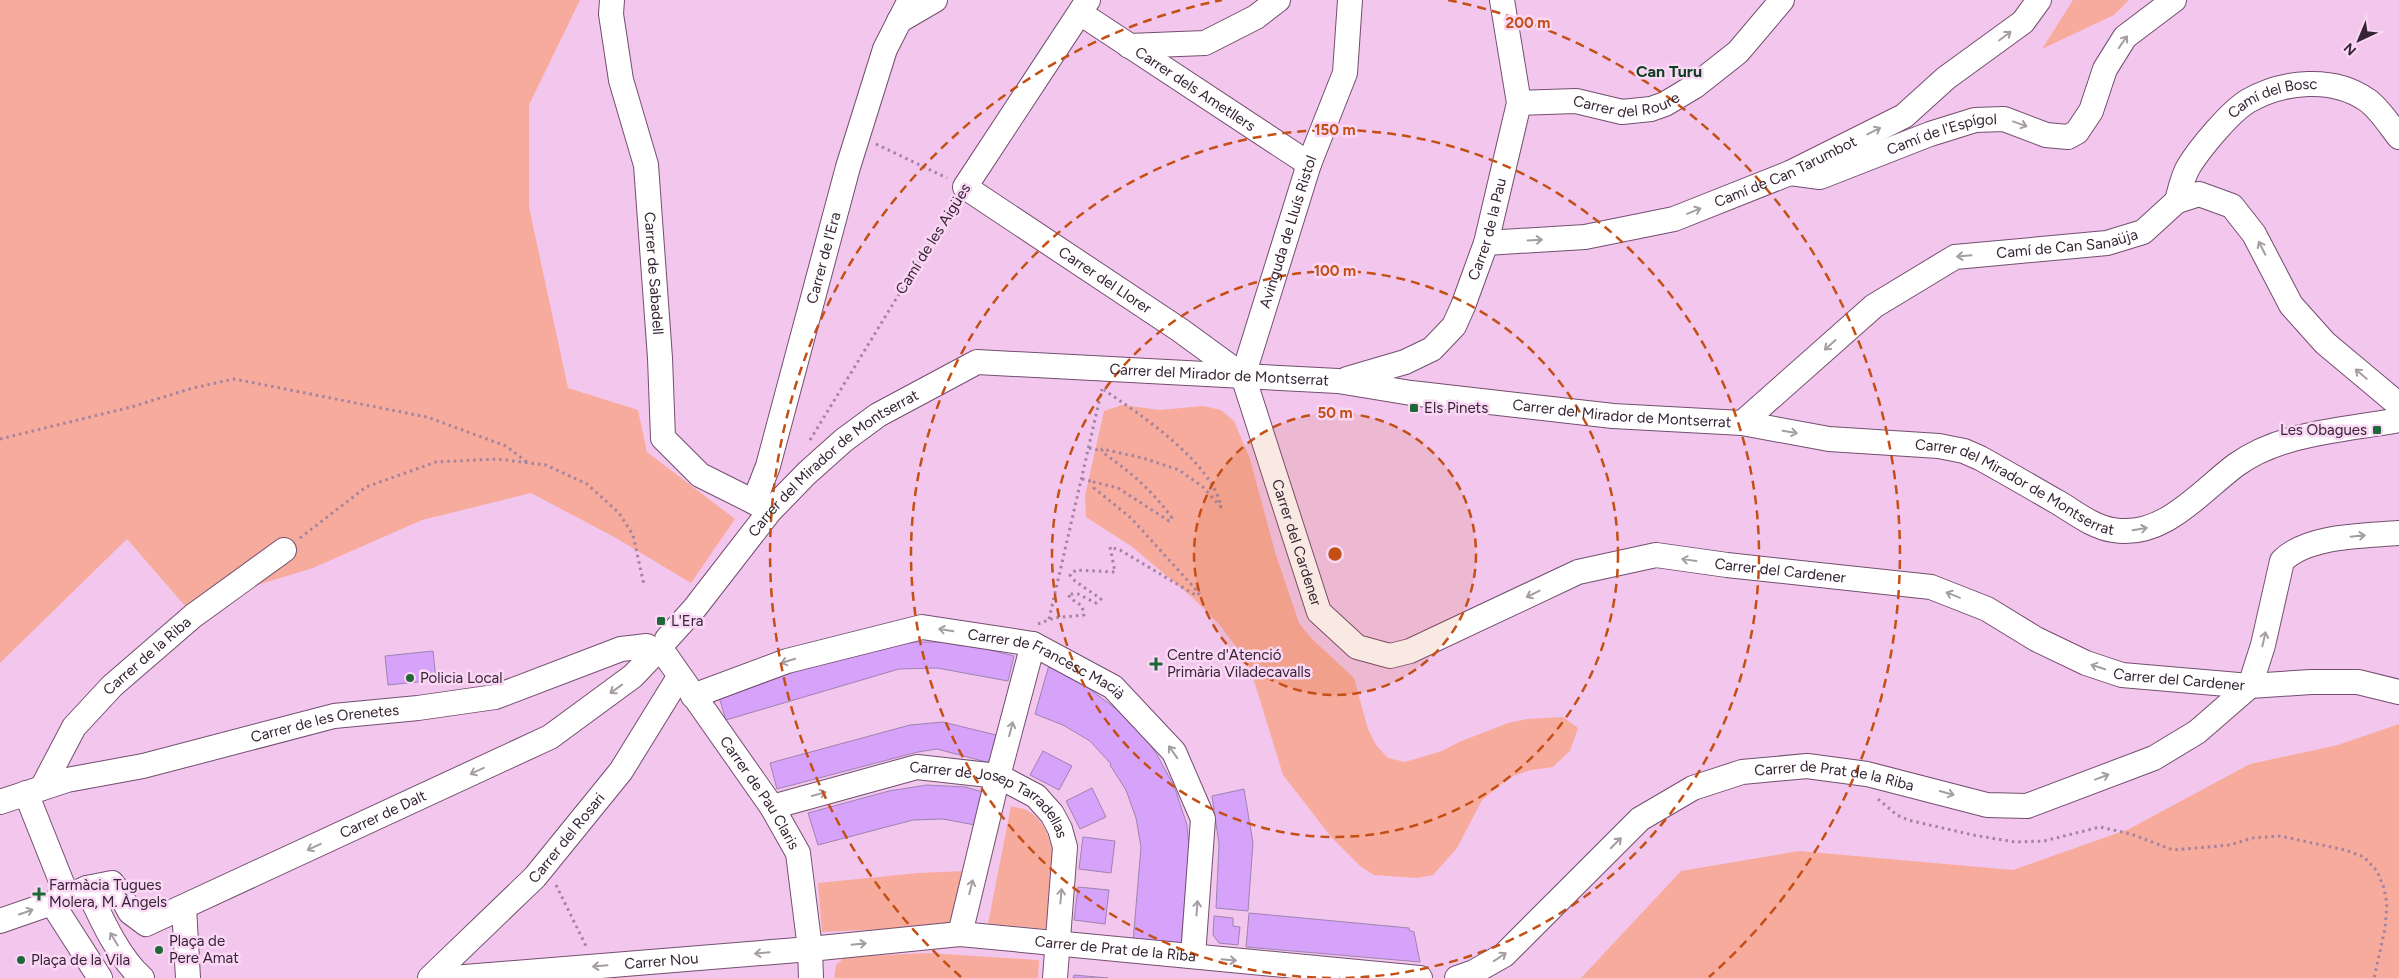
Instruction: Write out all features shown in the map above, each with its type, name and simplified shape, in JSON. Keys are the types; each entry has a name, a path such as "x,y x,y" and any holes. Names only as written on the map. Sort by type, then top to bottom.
{"street":[{"name":"Carrer de Sabadell","path":"612,0 611,14 621,80 646,165 660,358 663,438 700,475 762,506"},
{"name":"Carrer de l'Era","path":"762,506 768,466 858,135 885,48 910,0"},
{"path":"899,21 935,0"},
{"path":"1128,46 1206,43 1256,17 1278,0"},
{"name":"Avinguda de Lluís Ristol","path":"1243,376 1308,164 1345,73 1350,0"},
{"name":"Carrer de la Pau","path":"1338,381 1420,357 1444,339 1454,326 1463,306 1486,242 1519,103 1502,0"},
{"name":"Carrer del Roure","path":"1519,103 1576,101 1622,112 1651,109 1665,104 1701,81 1738,52 1782,0"},
{"name":"Camí de Can Tarumbot","path":"1486,242 1586,237 1674,219 1790,173 1904,116 1946,78 2023,22 2039,0"},
{"name":"Camí de l'Espígol","path":"1790,173 1820,177 1930,134 1976,120 2004,119 2046,135 2068,137 2077,132 2091,111 2105,69 2126,37 2174,0"},
{"name":"Carrer dels Ametllers","path":"1084,7 1128,46 1308,164"},
{"name":"Camí de les Aigües","path":"965,187 1084,7"},
{"name":"Camí del Bosc","path":"2177,201 2188,167 2218,129 2247,102 2285,87 2316,83 2350,91 2368,101 2399,138"},
{"name":"Carrer del Llorer","path":"965,187 1180,330 1243,376"},
{"name":"Camí de Can Sanaüja","path":"1742,423 1874,306 1955,257 2106,243 2143,232 2177,201 2199,194 2232,206 2254,234 2291,305 2325,343 2399,405"},
{"name":"Carrer del Mirador de Montserrat","path":"658,649 694,610 762,506 807,473 844,440 878,416 977,362 1338,381 1411,393 1613,416 1742,423 1829,439 1939,446 1964,451 1980,458 2091,523 2113,530 2130,531 2148,529 2165,521 2238,464 2259,451 2314,435 2399,420"},
{"name":"Carrer del Cardener","path":"1243,376 1319,612 1357,647 1390,656 1410,651 1578,572 1656,556 1931,586 1987,610 2036,640 2086,663 2122,675 2250,686 2264,645 2282,561 2291,551 2315,543 2399,533"},
{"name":"Carrer de la Riba","path":"34,790 74,727 112,686 193,616 284,550"},
{"name":"Carrer de Francesc Macià","path":"686,686 922,627 1033,635 1113,687 1174,752 1203,819 1193,956"},
{"path":"960,934 1033,635"},
{"name":"Carrer de les Orenetes","path":"0,802 67,780 143,766 334,716 418,708 495,697 621,649 658,649"},
{"name":"Carrer de Pau Claris","path":"658,649 772,807 798,854 810,949 811,978"},
{"name":"Carrer de Dalt","path":"69,896 112,883 130,912 146,924 550,737 633,676 658,649"},
{"path":"2250,686 2311,682 2358,682 2399,692"},
{"name":"Carrer del Rosari","path":"430,978 535,877 686,686"},
{"name":"Carrer de Prat de la Riba","path":"1456,978 1474,972 1504,955 1640,819 1693,788 1742,772 1807,766 1867,774 1988,805 2027,806 2154,758 2197,732 2250,686"},
{"name":"Carrer de Josep Tarradellas","path":"772,807 917,767 998,776 1036,796 1052,814 1060,828 1065,847 1056,944 1055,978"},
{"path":"34,790 69,896 100,978"},
{"path":"0,921 69,896"},
{"path":"69,896 101,918 126,959 142,978"},
{"path":"184,907 188,978"},
{"name":"Carrer de Prat de la Riba","path":"810,949 960,934 1420,978"},
{"name":"Carrer Nou","path":"453,978 810,949"}],"path":[{"path":"858,135 965,187"},
{"name":"Camí de les Aigües","path":"807,446 965,187"},
{"path":"0,439 131,408 193,388 234,379 427,417 506,446 528,463"},
{"path":"1033,635 1049,620 1102,389 1100,380"},
{"path":"1102,389 1146,419 1201,468 1219,495 1221,507 1203,487 1179,470 1143,458 1102,449 1102,451"},
{"path":"1082,479 1118,488 1169,521 1172,518 1161,502 1134,474 1102,451 1089,448"},
{"path":"284,550 366,487 436,462 497,459 546,465 587,484 619,513 633,535 644,585"},
{"path":"1049,620 1084,615 1082,606 1070,598 1068,594 1078,594 1096,603 1101,599 1075,581 1070,575 1076,570 1115,572 1110,547 1120,550 1197,596 1199,593 1131,518 1094,488 1095,482"},
{"path":"1867,774 1864,781 1870,792 1897,815 1918,823 1973,835 2015,842 2044,841 2100,827 2131,834 2173,850 2230,844 2252,838 2280,836 2344,850 2364,857 2377,871 2384,888 2387,904 2382,951 2374,978"},
{"name":"Carrer del Rosari","path":"545,864 596,966"}],"shaded area":[{"path":"0,0 580,0 529,105 529,207 568,388 638,410 647,452 735,519 691,583 616,538 531,493 422,520 313,568 186,607 127,539 0,663"},
{"path":"2073,0 2129,0 2114,15 2042,49"},
{"path":"1122,405 1160,410 1203,406 1221,410 1234,421 1250,459 1275,552 1299,623 1311,638 1354,678 1368,729 1376,745 1388,758 1405,762 1442,751 1459,742 1508,723 1527,719 1563,717 1578,728 1570,751 1553,767 1531,770 1510,777 1482,800 1457,848 1433,875 1416,878 1374,875 1360,866 1332,838 1283,775 1251,671 1242,654 1218,623 1193,598 1131,546 1086,517 1085,496 1104,411"},
{"path":"2399,724 2399,978 1581,978 1681,871 1799,851 2013,870 2129,829 2250,764 2338,745"},
{"path":"1011,806 1030,812 1041,823 1048,836 1052,850 1053,882 1048,929 988,924"},
{"path":"965,871 950,926 822,932 818,883 918,873"},
{"path":"928,953 1039,960 1038,978 834,978 836,965 845,957"}],"building":[{"path":"917,642 943,642 961,646 962,643 1014,656 1008,681 937,668 899,669 726,720 718,694 876,648"},
{"path":"433,651 436,680 388,685 385,656"},
{"path":"1049,665 1083,684 1132,721 1156,753 1174,786 1187,825 1189,847 1181,947 1133,942 1141,847 1136,818 1126,790 1111,764 1090,741 1063,725 1035,714"},
{"path":"943,722 996,735 990,763 937,749 918,752 777,789 770,763 910,725"},
{"path":"1043,751 1072,766 1059,790 1030,775"},
{"path":"927,785 965,787 983,792 975,825 943,819 913,820 818,845 808,813 889,791"},
{"path":"1092,788 1106,817 1080,829 1066,801"},
{"path":"1244,789 1253,843 1248,911 1216,908 1219,844 1212,796"},
{"path":"1083,837 1115,841 1111,873 1079,869"},
{"path":"1078,887 1109,890 1105,924 1074,920"},
{"path":"1249,913 1409,928 1409,930 1414,932 1420,962 1246,947"},
{"path":"1214,916 1233,918 1233,926 1240,927 1238,945 1219,943 1213,935"},
{"path":"1074,975 1108,978 1073,978"}],"place":[{"name":"Els Pinets","path":"1414,408"},
{"name":"Les Obagues","path":"2377,430"},
{"name":"L'Era","path":"661,621"},
{"name":"Centre d'Atenció Primària Viladecavalls","path":"1156,664"},
{"name":"Policia Local","path":"410,678"},
{"name":"Farmàcia Tugues Molera, M. Àngels","path":"39,894"},
{"name":"Plaça de Pere Amat","path":"159,950"},
{"name":"Plaça de la Vila","path":"21,960"}],"district":[{"name":"Can Turu","path":"1669,71"}]}
